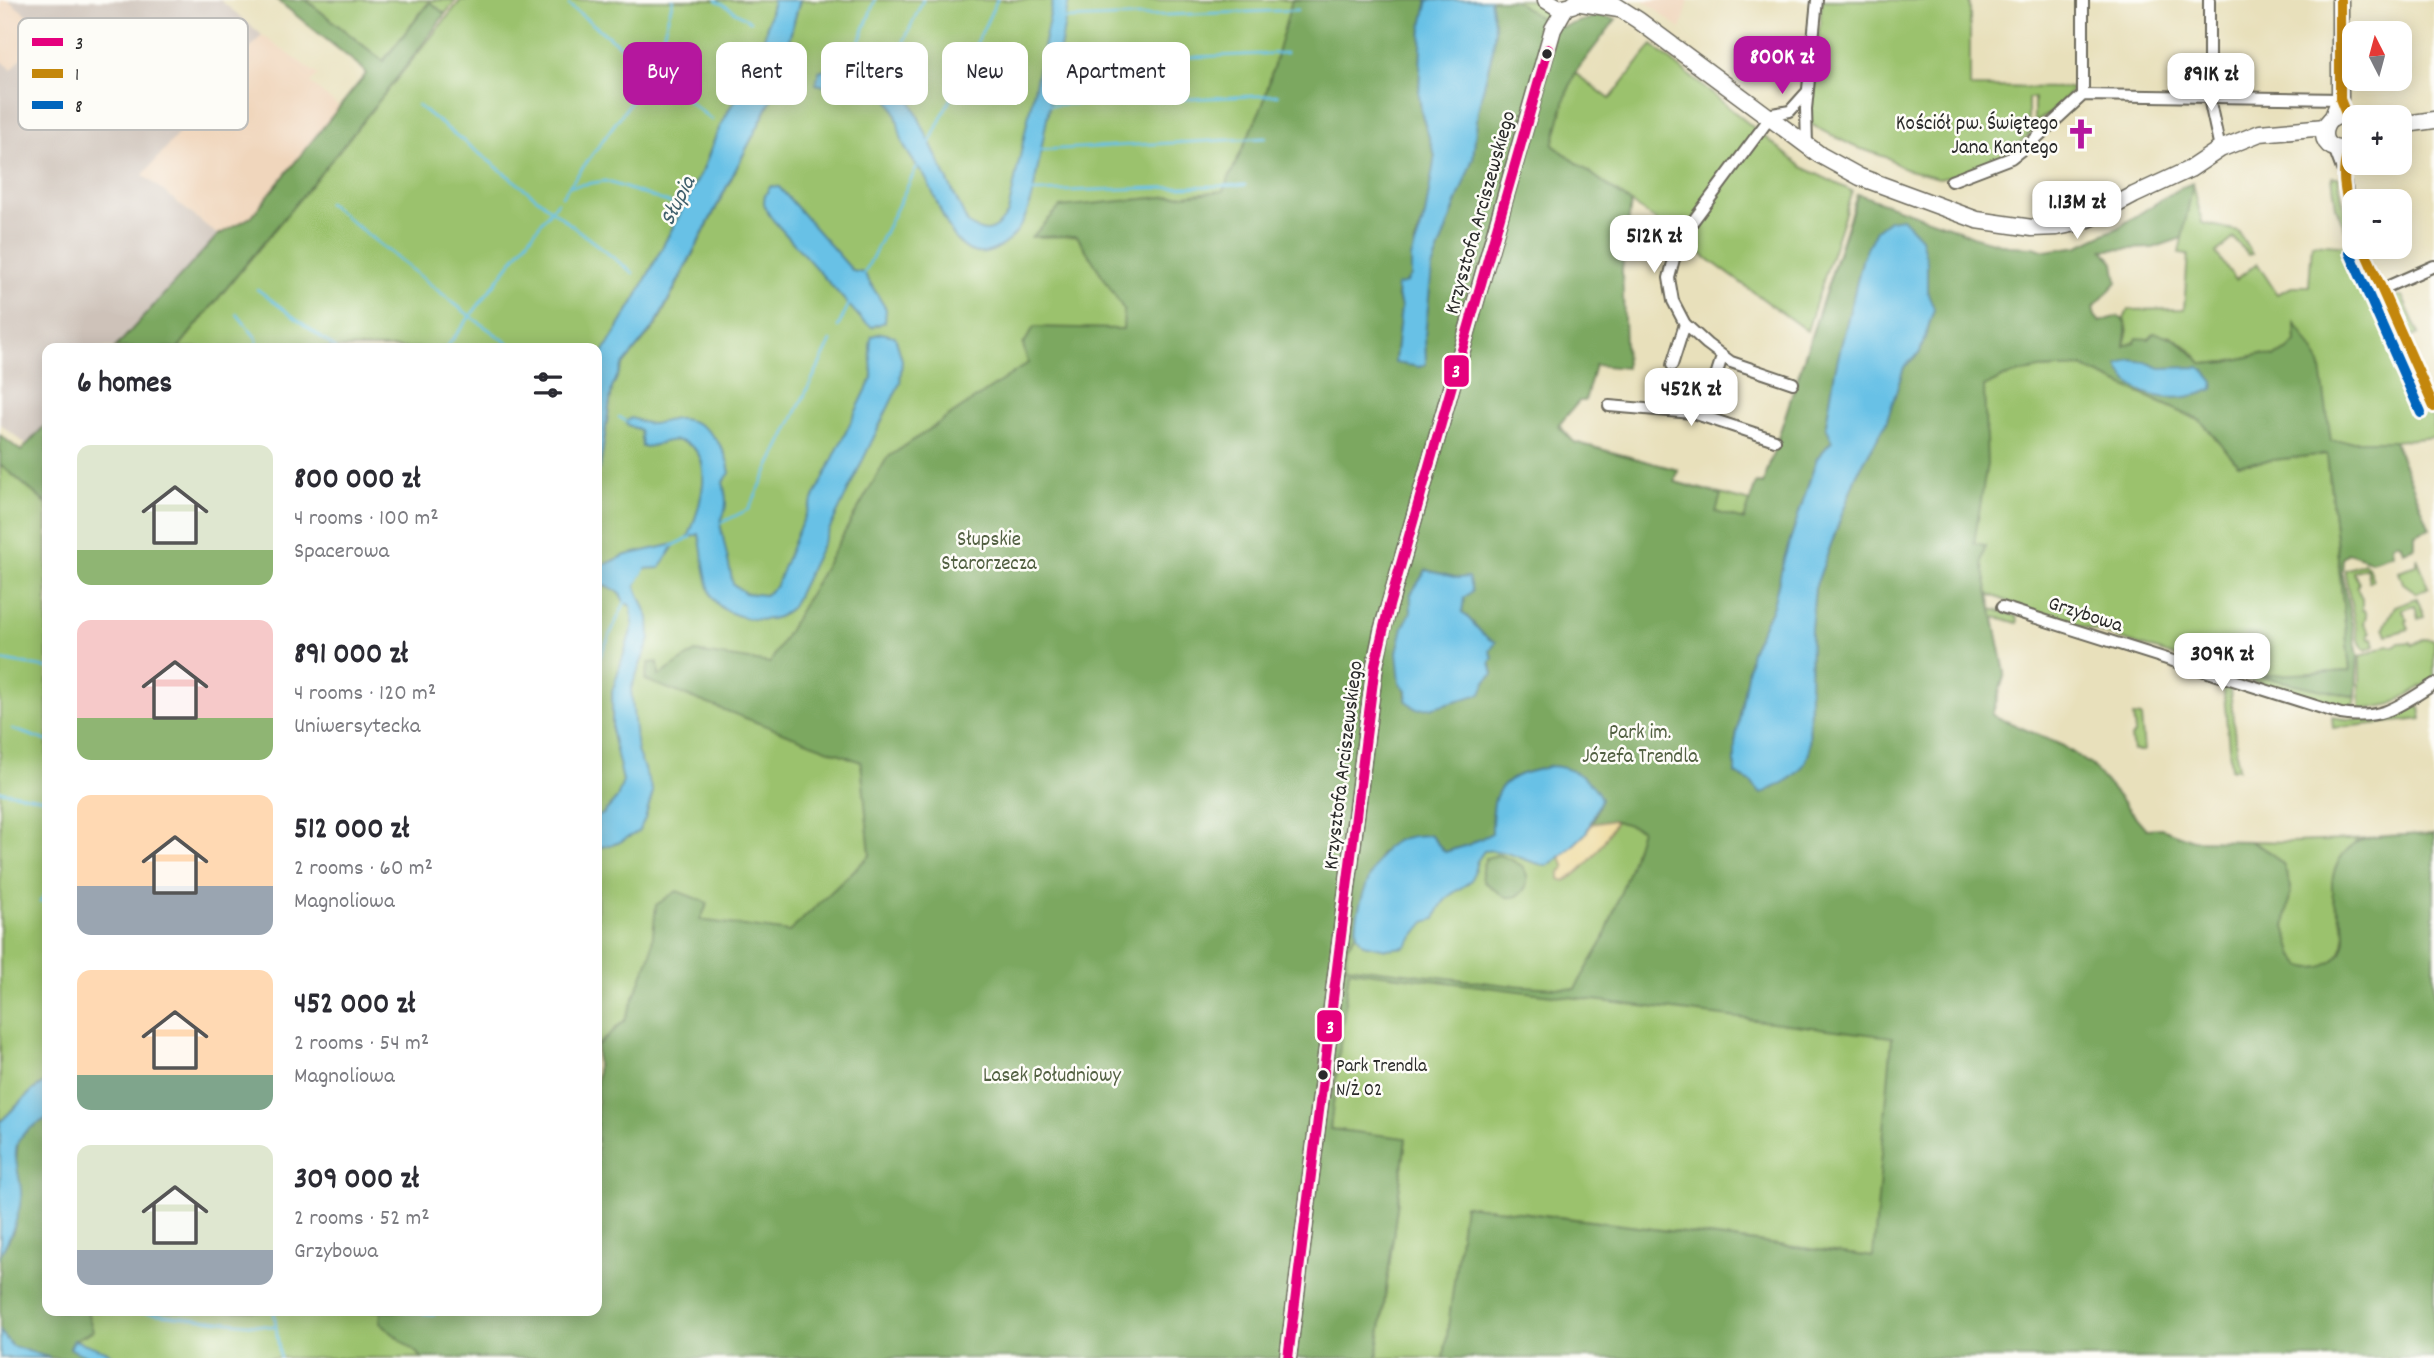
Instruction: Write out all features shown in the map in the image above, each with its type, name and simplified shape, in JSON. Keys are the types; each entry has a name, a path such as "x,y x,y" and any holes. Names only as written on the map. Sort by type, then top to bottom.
{"street":[{"path":"1607,0 1807,146 1860,177 1978,220 2032,228 2057,227 2091,218 2200,163 2220,149 2260,133 2340,133"},
{"path":"1807,146 1804,127 1817,0"},
{"path":"2082,95 2083,0"},
{"path":"2209,0 2209,98 2220,149"},
{"path":"2340,0 2340,133 2347,189"},
{"path":"1563,3 1621,10"},
{"name":"Krzysztofa Arciszewskiego","path":"1288,1358 1378,654 1402,558 1553,29 1563,3"},
{"path":"1793,383 1742,367 1721,356 1685,324 1673,301 1669,278 1679,240 1767,117 1790,111 1807,92"},
{"path":"1951,181 2011,158 2082,95 2340,99"},
{"path":"2412,123 2434,120"},
{"path":"2200,163 2264,142 2340,133"},
{"path":"2368,259 2434,407"},
{"path":"2382,289 2434,266"},
{"path":"1672,365 1685,324"},
{"path":"1703,416 1721,356"},
{"path":"1609,406 1686,411 1775,440"},
{"name":"Grzybowa","path":"2002,607 2348,715 2365,716 2390,711 2434,684"}],"shaded area":[{"path":"0,0 8,0 31,18 18,18 18,62 12,69 0,60"},
{"path":"8,0 220,0 242,18 31,18"},
{"path":"1644,0 1689,0 1681,29 1678,27"},
{"path":"248,23 262,35 248,51"},
{"path":"262,35 318,75 310,83 339,107 251,217 218,235 143,175 181,130 248,130 248,51"},
{"path":"0,60 12,69 18,62 18,130 181,130 143,175 218,235 120,343 42,343 42,428 27,445 0,424"}],"green space":[{"path":"277,0 306,0 383,61 430,2 445,14 347,141 182,343 120,343 218,235 251,217 366,74"},
{"path":"306,0 456,0 445,14 429,2 383,61"},
{"path":"461,0 773,0 763,42 716,42 716,105 732,105 704,167 636,298 602,355 602,343 182,343"},
{"name":"Słupskie Starorzecza","path":"800,0 1550,0 1383,595 1280,1358 47,1358 47,1316 602,1316 602,454 612,388 622,366 657,324 769,105 807,105 807,42 788,42"},
{"name":"Lasek Południowy","path":"1292,0 1428,0 1422,26 1419,96 1435,156 1425,216 1415,242 1411,276 1397,294 1401,307 1395,362 1420,367 1426,364 1425,335 1432,268 1473,158 1478,110 1493,49 1495,28 1490,0 1514,0 1544,21 1562,27 1598,16 1616,19 1575,73 1553,145 1631,203 1622,270 1626,368 1595,365 1585,401 1579,401 1558,426 1574,442 1678,470 1675,482 1721,495 1716,512 1744,520 1756,483 1763,484 1858,194 1975,237 2008,246 2034,247 2045,251 2079,246 2117,228 2180,188 2193,183 2182,238 2153,248 2103,250 2114,263 2117,282 2093,308 2095,316 2100,322 2118,316 2125,322 2124,346 2135,342 2137,338 2149,339 2155,333 2182,344 2203,364 2227,362 2261,354 2274,357 2289,350 2296,342 2295,322 2320,362 2331,441 2394,441 2430,528 2415,534 2415,547 2403,551 2401,544 2396,542 2392,546 2393,554 2371,561 2348,553 2343,557 2342,575 2358,655 2356,697 2257,676 2350,671 2327,454 2238,464 2201,421 2082,367 2037,369 2004,377 1984,387 1987,464 1974,543 1985,545 1982,561 2005,673 1992,715 2063,746 2092,766 2146,829 2161,828 2193,840 2250,841 2270,852 2283,864 2291,887 2285,927 2294,956 2302,966 2310,968 2326,965 2342,950 2345,933 2333,897 2332,882 2339,861 2348,849 2370,838 2434,834 2434,1358 1444,1358 1464,1205 1873,1257 1892,1037 1349,970 1330,1129 1406,1138 1377,1358 423,1358 380,1323 381,1316 602,1316 602,1041 625,1020 651,954 656,905 677,891 708,903 700,920 789,932 870,855 861,762 645,680 649,663 658,662 659,676 695,652 770,663 887,458 1028,363 1023,345 1034,327 1123,329 1124,310 1077,236 1032,237 1060,207 1223,191 1263,104","holes":["1863,257 1927,262 1927,291 1934,309 1920,352 1904,367 1886,423 1856,476 1815,588 1811,629 1809,753 1762,794 1751,782 1735,774 1735,744 1751,651 1773,606 1784,559 1817,458 1832,441 1826,424 1835,371","1426,570 1458,578 1464,597 1462,612 1482,634 1493,674 1486,681 1406,700 1403,627 1411,612 1412,594","1549,766 1601,799 1592,824 1613,820 1641,829 1603,941 1575,989 1507,985 1346,966 1347,946 1357,933 1362,899 1381,853 1430,835 1445,852 1492,834 1493,808 1503,786 1517,776"]},
{"path":"1822,0 1970,0 1970,87 2072,90 2051,113 2034,122 2034,98 2028,98 2028,133 2033,126 2040,127 2002,156 1955,175 1939,178 1905,169 1888,158 1853,146 1810,124"},
{"path":"1652,45 1802,167 1852,191 1807,331 1552,145 1575,73 1610,99"},
{"path":"2332,177 2338,177 2342,198 2342,222 2336,207"},
{"path":"2193,183 2202,223 2238,231 2252,254 2248,255 2234,238 2216,253 2236,280 2257,263 2277,294 2294,286 2309,286 2312,243 2342,245 2342,259 2362,259 2434,421 2434,437 2394,441 2331,441 2295,325 2296,342 2289,350 2274,357 2261,354 2227,362 2203,364 2188,347 2170,335 2124,346 2128,330 2124,319 2128,310 2184,309 2188,254 2179,253"},
{"name":"Park im. Józefa Trendla","path":"1857,194 1954,228 2004,377 2037,369 2082,367 2201,421 2238,464 2327,454 2350,671 2261,676 2356,697 2354,708 2352,710 2331,706 2023,608 1989,594 1992,609 2016,616 2018,620 2017,623 1997,617 1994,619 2005,673 1992,715 2063,746 2092,766 2069,1123 1873,1257 1465,1205 1444,1358 1377,1358 1406,1139 1330,1129 1349,967 1345,966 1347,946 1559,425 1574,442 1678,470 1675,482 1750,502 1756,483 1763,484"},
{"path":"2394,296 2402,296 2419,334 2412,337"},
{"path":"42,428 42,500 0,464 0,435 21,451"},
{"path":"0,464 42,500 42,1084 0,1122"},
{"path":"2417,558 2429,587 2417,593 2403,583 2399,571 2417,565"},
{"path":"2365,563 2373,580 2369,582 2366,567 2353,572 2359,582 2357,588 2366,616 2364,623 2370,633 2369,639 2373,638 2375,646 2367,650 2358,639 2345,574 2345,570"},
{"path":"2417,598 2424,617 2418,619 2415,605 2402,609 2409,629 2387,635 2384,627 2395,606"},
{"path":"2423,639 2434,640 2434,679 2392,704 2363,710 2360,707 2360,657 2388,645 2394,647 2399,643 2411,642 2412,645"},
{"path":"2207,677 2227,683 2230,688 2238,769 2231,769 2223,685 2206,679"},
{"path":"2411,704 2420,708 2422,719 2333,728 2332,717 2373,718 2393,713"},
{"path":"2133,716 2141,717 2144,751 2133,751"},
{"path":"2373,839 2356,842 2333,895 2345,932 2338,957 2327,966 2313,969 2302,966 2294,956 2285,927 2291,887 2270,852 2250,841"},
{"path":"1497,855 1517,863 1525,872 1527,883 1518,895 1504,896 1484,882 1482,870 1486,858"},
{"path":"42,1121 42,1316 88,1316 93,1331 74,1340 70,1348 91,1358 50,1358 12,1346 0,1331 0,1255 13,1232 21,1197 16,1163 18,1140 27,1130"}],"sand":[{"path":"1613,820 1615,823 1588,863 1574,876 1565,881 1560,879 1560,872 1565,867 1560,857 1592,824"}],"water":[{"path":"773,0 800,0 788,42 763,42"},
{"path":"1053,0 1069,0 1061,42 1044,42"},
{"path":"1428,0 1490,0 1495,28 1493,49 1478,110 1473,158 1432,268 1425,335 1426,364 1420,367 1395,363 1401,307 1396,286 1406,283 1411,276 1411,258 1425,216 1435,156 1419,96 1422,26"},
{"path":"1042,52 1042,105 1049,105 1032,199 1019,228 996,249 981,253 968,250 949,229 923,174 907,152 891,105 913,105 968,224 981,230 991,230 1000,224 1008,213"},
{"path":"821,70 821,85 816,84"},
{"path":"769,105 656,324 622,366 612,388 602,455 602,355 636,298 704,167 731,106"},
{"path":"771,186 779,187 853,271 864,273 886,309 885,322 872,327 863,321 773,220 764,203 765,195"},
{"path":"1902,218 1921,238 1927,262 1927,291 1934,309 1920,352 1904,367 1886,423 1856,476 1815,588 1811,629 1809,753 1802,768 1784,783 1761,794 1751,782 1735,774 1735,744 1751,651 1773,606 1784,559 1817,458 1832,441 1826,425 1835,371 1863,257 1876,230 1889,220"},
{"path":"881,333 895,336 902,360 900,383 792,607 778,617 762,620 725,610 710,592 699,534 688,538 701,499 703,469 700,456 692,447 679,441 642,447 640,430 627,425 626,421 631,418 652,424 680,419 699,425 714,437 725,454 730,473 723,482 726,503 720,523 733,584 745,593 765,595 776,586 797,533 872,378 872,336"},
{"path":"2131,360 2160,368 2199,367 2214,382 2213,389 2201,394 2173,398 2146,393 2125,377 2118,365"},
{"path":"675,544 660,568 644,569 635,585 649,618 650,639 631,689 637,751 653,792 638,832 618,843 602,847 602,814 617,798 623,781 612,734 612,691 633,625 631,606 625,603 618,591 602,586 602,564 626,555"},
{"path":"1426,570 1458,578 1468,577 1472,591 1464,598 1462,612 1482,633 1496,642 1490,651 1493,674 1486,681 1481,694 1430,708 1416,709 1406,700 1407,691 1400,683 1397,652 1403,627 1411,612 1411,594"},
{"path":"1549,766 1565,768 1580,775 1592,785 1601,799 1586,833 1547,866 1507,853 1484,851 1477,861 1472,880 1445,900 1435,919 1425,922 1405,947 1386,949 1363,944 1357,934 1356,925 1361,900 1385,849 1401,839 1430,835 1445,852 1468,845 1492,833 1493,807 1502,786 1521,774"},
{"path":"42,1084 42,1121 25,1132 17,1145 20,1206 0,1255 0,1122"},
{"path":"0,1331 12,1346 50,1358 0,1358"},
{"path":"74,1340 109,1352 114,1358 81,1354 70,1348"}],"waterway":[{"path":"562,196 652,73 673,0"},
{"path":"716,0 750,21"},
{"path":"859,42 875,0"},
{"path":"904,42 923,0"},
{"path":"928,146 997,0"},
{"path":"569,5 712,120"},
{"path":"1063,19 1298,10"},
{"path":"1190,57 1286,53"},
{"path":"1190,99 1278,95"},
{"path":"417,105 633,273"},
{"path":"1039,150 1266,138"},
{"path":"864,274 917,167"},
{"name":"Słupia","path":"572,186 605,181 673,204"},
{"path":"1032,192 1245,185"},
{"path":"450,343 557,202"},
{"path":"328,203 508,343"},
{"path":"257,289 328,343"},
{"path":"838,327 850,302"},
{"path":"237,314 257,339 257,343"},
{"path":"719,524 749,509 831,341"},
{"path":"619,417 626,421"},
{"path":"672,546 691,537"},
{"path":"634,585 645,567"},
{"path":"602,652 626,600"},
{"path":"0,660 42,667"},
{"path":"12,729 42,739"},
{"path":"0,791 42,798"},
{"path":"176,1316 276,1327"},
{"path":"275,1316 280,1358"},
{"path":"154,1355 178,1358"}],"transit line":[{"name":"1","path":"2340,0 2340,99 2342,105"},
{"name":"3","path":"1288,1358 1375,665 1389,606 1548,49"},
{"name":"1","path":"2344,175 2345,189"},
{"name":"8","path":"2353,259 2421,413"},
{"name":"1","path":"2368,259 2434,407"}],"place":[{"name":"Kościół pw. Świętego Jana Kantego","path":"2081,134"},
{"name":"Park Trendla N/Ż 02","path":"1323,1075"}]}
